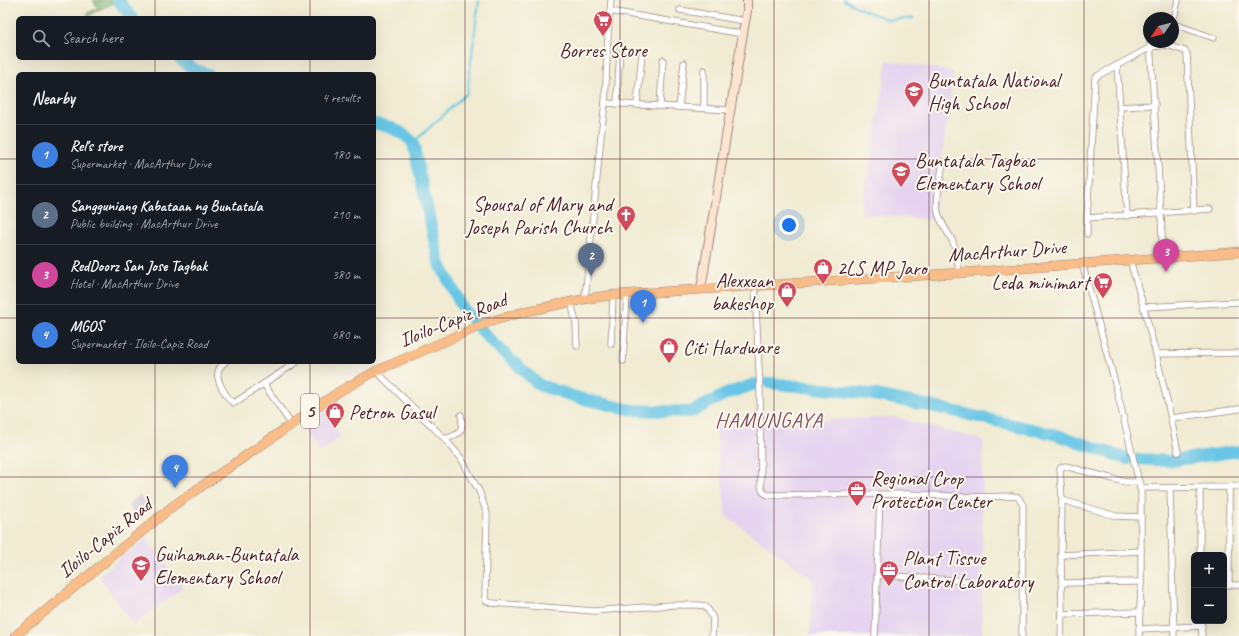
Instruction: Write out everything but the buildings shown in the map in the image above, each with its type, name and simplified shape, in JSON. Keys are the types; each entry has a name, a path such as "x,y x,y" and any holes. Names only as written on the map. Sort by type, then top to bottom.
{"main road":[{"name":"MacArthur Drive","path":"586,299 613,295 959,273 1239,252"},
{"name":"Iloilo-Capiz Road","path":"15,636 173,506 340,391 376,371 489,322 523,312 586,299"}],"street":[{"path":"586,299 605,103 611,0"},
{"path":"701,289 731,110 747,0"},
{"path":"1176,12 1178,0"},
{"path":"680,10 745,21"},
{"path":"610,11 743,34"},
{"path":"1179,26 1214,38"},
{"path":"1087,234 1095,78 1145,48"},
{"path":"1151,48 1163,257"},
{"path":"1173,48 1187,54 1194,211"},
{"path":"617,104 620,49"},
{"path":"637,105 642,54"},
{"path":"660,106 663,60"},
{"path":"679,107 684,63"},
{"path":"1117,65 1127,216"},
{"path":"704,70 704,108"},
{"path":"605,103 731,110"},
{"path":"1120,107 1155,105"},
{"path":"944,163 938,195 937,210 956,248 959,273"},
{"path":"1087,218 1161,214 1210,209"},
{"path":"1130,260 1156,354 1172,418 1178,452"},
{"path":"1082,263 1116,383 1139,485 1141,517 1139,636"},
{"path":"755,286 760,391 761,486 763,492 768,495 880,494 1018,497 1023,505 1022,636"},
{"path":"623,361 627,294"},
{"path":"611,344 613,295"},
{"path":"571,302 576,323 577,346"},
{"path":"1144,307 1239,302"},
{"path":"1156,354 1239,353"},
{"path":"224,364 218,372 218,376 222,389 233,403 238,402 294,364"},
{"path":"376,371 446,439 461,458 480,491 487,514 485,598 488,602 594,611 699,604 705,606 713,619 712,636"},
{"path":"264,384 291,424"},
{"path":"1172,418 1239,409"},
{"path":"446,439 453,437 462,429 460,415"},
{"path":"1061,636 1062,500 1060,469 1062,467 1065,466 1139,485 1170,488 1239,486"},
{"path":"1227,552 1229,487"},
{"path":"1170,488 1174,636"},
{"path":"1200,488 1200,552"},
{"path":"875,636 880,494"},
{"path":"1062,500 1116,516 1141,517"},
{"path":"1061,555 1141,551"},
{"path":"877,575 967,581"},
{"path":"1062,584 1141,582"},
{"path":"1227,585 1239,584"},
{"path":"1062,614 1140,612"},
{"path":"1139,629 1201,624 1202,636"}],"shaded area":[{"path":"887,60 954,72 933,220 860,214 874,144"},
{"path":"324,411 341,437 319,452 302,425"},
{"path":"894,417 983,440 982,636 810,636 813,579 726,516 715,426"},
{"path":"140,495 150,507 138,518 128,506"},
{"name":"Guihaman-Buntatala Elementary School","path":"146,537 183,588 133,625 99,576"}],"green space":[{"path":"93,0 115,0 117,2 88,16 87,13 98,8"}],"waterway":[{"path":"118,0 130,16"},
{"path":"413,143 467,93 479,0"},
{"path":"844,0 863,10 890,20 914,18"},
{"path":"182,60 193,69 202,72"},
{"path":"376,124 395,130 413,143 439,262 463,309 490,340 539,385 579,398 632,410 691,412 726,394 755,384"},
{"path":"769,383 870,394 935,407 1057,435 1128,459"},
{"path":"1139,459 1170,461 1239,451"}],"place":[{"name":"Borres Store","path":"603,37"},
{"name":"Buntatala National High School","path":"914,108"},
{"name":"Buntatala Tagbac Elementary School","path":"901,188"},
{"name":"Spousal of Mary and Joseph Parish Church","path":"626,232"},
{"name":"RedDoorz San Jose Tagbak","path":"1166,272"},
{"name":"Sangguniang Kabataan ng Buntatala","path":"591,276"},
{"name":"2LS MP Jaro","path":"823,285"},
{"name":"Leda minimart","path":"1103,299"},
{"name":"Alexxean bakeshop","path":"787,308"},
{"name":"Rel's store","path":"643,323"},
{"name":"Citi Hardware","path":"669,364"},
{"name":"Petron Gasul","path":"335,429"},
{"name":"MGOS","path":"175,488"},
{"name":"Regional Crop Protection Center","path":"857,507"},
{"name":"Guihaman-Buntatala Elementary School","path":"141,582"},
{"name":"Plant Tissue Control Laboratory","path":"889,587"}],"district":[{"name":"HAMUNGAYA","path":"769,420"}]}
